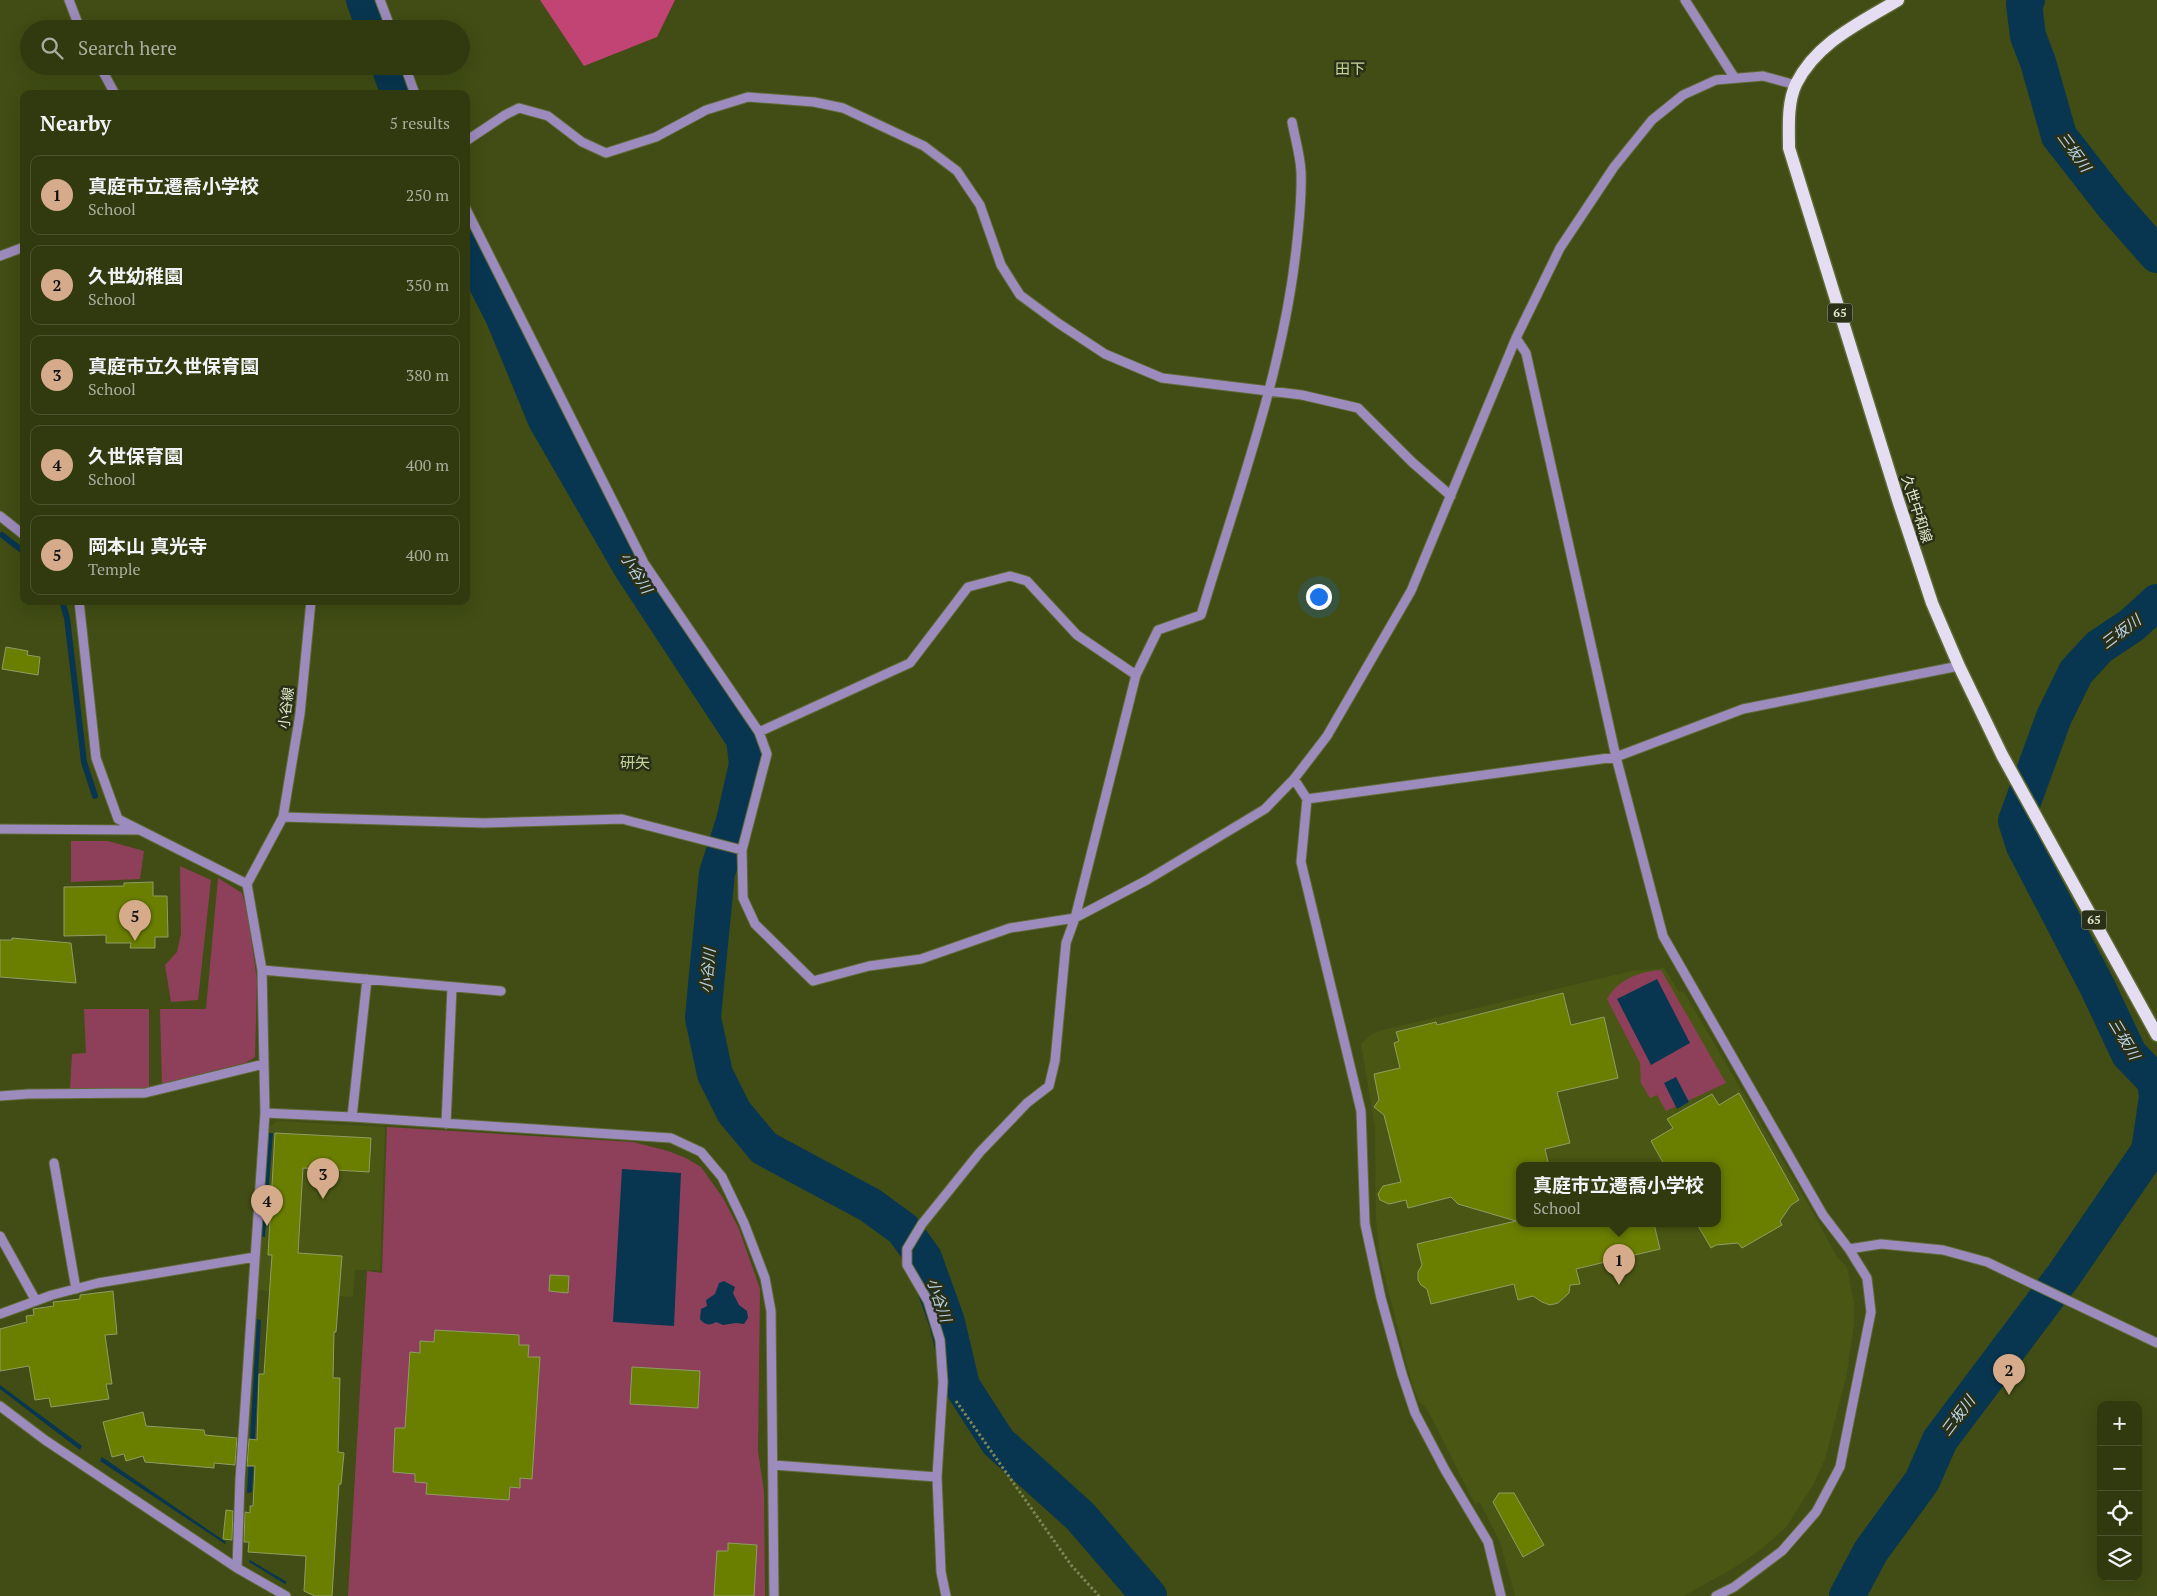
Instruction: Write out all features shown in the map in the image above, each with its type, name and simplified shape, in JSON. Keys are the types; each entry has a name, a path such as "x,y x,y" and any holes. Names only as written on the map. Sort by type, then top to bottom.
{"main road":[{"name":"久世中和線","path":"1898,0 1833,39 1810,61 1796,85 1788,117 1788,148 1932,603 1959,666 2002,756 2157,1035"}],"street":[{"path":"69,0 77,20"},
{"path":"380,0 388,20"},
{"path":"1685,0 1734,77"},
{"path":"105,75 113,90"},
{"path":"409,75 414,90"},
{"path":"470,217 644,563 759,732 767,754 742,850 743,898 755,924 813,981 868,966 921,959 1010,928 1076,918 1147,880 1266,809 1294,779 1327,736 1411,592 1516,338 1560,248 1614,167 1652,120 1684,95 1716,80 1763,76 1796,85"},
{"path":"470,138 519,108 548,116 582,142 606,154 656,138 706,110 748,97 814,102 843,108 924,146 957,171 980,205 1001,265 1020,295 1066,329 1105,354 1162,378 1302,395 1358,408 1412,462 1451,496"},
{"path":"946,1596 941,1572 937,1477 943,1382 940,1340 928,1301 907,1265 907,1249 922,1224 980,1152 1028,1103 1049,1086 1055,1062 1066,943 1076,918 1136,675 1158,630 1201,614 1269,390 1286,316 1299,220 1301,170 1292,122"},
{"path":"0,256 20,248"},
{"path":"1516,338 1526,353 1616,757 1664,936 1823,1214 1849,1249 1867,1278 1871,1312 1840,1467 1816,1512 1782,1551 1734,1587 1716,1596"},
{"path":"0,516 20,532"},
{"path":"759,732 910,663 968,587 1010,576 1027,582 1077,635 1136,675"},
{"path":"79,605 96,758 118,819 247,884 262,970 265,1113 240,1480 237,1568"},
{"name":"小谷線","path":"247,884 283,817 300,714 311,605"},
{"path":"1307,799 1616,757 1743,709 1959,666"},
{"path":"1294,779 1307,799 1301,862 1361,1112 1364,1224 1381,1298 1415,1413 1445,1470 1488,1542 1501,1596"},
{"path":"283,817 484,823 622,819 742,850"},
{"path":"0,829 139,830"},
{"path":"262,970 502,991"},
{"path":"352,1117 367,979"},
{"path":"446,1124 452,987"},
{"path":"0,1096 145,1093 264,1064"},
{"path":"265,1113 671,1138 701,1152 722,1177 744,1223 765,1278 771,1311 774,1596"},
{"path":"54,1163 76,1289"},
{"path":"0,1236 36,1301"},
{"path":"1849,1249 1881,1244 1943,1250 1987,1262 2157,1343"},
{"path":"0,1314 36,1301 98,1283 255,1257"},
{"path":"0,1406 45,1440 237,1568 286,1596"},
{"path":"773,1465 937,1477"}],"path":[{"path":"943,1382 1071,1565 1099,1596"}],"shaded area":[{"path":"540,0 675,0 657,37 584,66"},
{"path":"71,841 108,841 144,851 140,879 71,882"},
{"path":"180,866 211,880 198,1000 171,1002 165,965 177,952 181,934"},
{"path":"218,878 242,893 248,915 257,981 255,1057 245,1063 162,1084 160,1009 206,1009"},
{"path":"1664,968 1679,992 1684,992 1837,1257 1847,1267 1854,1304 1854,1326 1846,1377 1825,1459 1814,1483 1787,1526 1763,1548 1735,1567 1684,1596 1515,1596 1500,1542 1480,1502 1475,1504 1427,1409 1418,1400 1410,1377 1380,1258 1376,1218 1375,1128 1361,1044 1379,1031 1632,971"},
{"path":"1661,970 1726,1083 1666,1111 1657,1095 1650,1098 1641,1083 1640,1063 1607,999 1617,986 1630,978"},
{"path":"84,1009 149,1009 149,1087 135,1090 70,1089 72,1054 86,1053"},
{"path":"277,1121 385,1127 380,1270 355,1270 353,1297 256,1290 268,1128"},
{"path":"387,1127 633,1142 668,1151 686,1158 701,1167 723,1198 739,1229 760,1289 758,1451 764,1492 765,1596 348,1596 367,1271 382,1273"}],"water":[{"path":"1657,979 1690,1043 1651,1065 1617,999"},
{"path":"1676,1077 1689,1102 1677,1109 1664,1083"},
{"path":"269,1133 273,1133 265,1237 261,1236"},
{"path":"622,1169 681,1173 674,1326 613,1322"},
{"path":"724,1281 735,1287 733,1293 739,1305 747,1311 748,1318 744,1324 723,1325 716,1322 707,1324 703,1323 700,1319 701,1309 707,1306 706,1300 715,1294 719,1283"},
{"path":"257,1319 261,1320 252,1492 247,1493"},
{"path":"0,1385 82,1446 80,1450 0,1389"},
{"path":"102,1457 226,1542 225,1544 100,1461"},
{"path":"250,1559 287,1582 285,1584 249,1562"}],"building":[{"path":"6,647 28,651 27,655 40,657 38,675 2,669"},
{"path":"153,882 153,896 167,896 168,937 155,937 155,948 130,948 131,943 106,943 106,935 64,936 64,887 124,886 124,883"},
{"path":"12,938 71,943 76,983 0,977 0,940 12,940"},
{"path":"1563,993 1571,1025 1604,1017 1618,1078 1557,1092 1570,1143 1545,1149 1548,1162 1516,1162 1516,1221 1458,1204 1451,1197 1408,1208 1406,1200 1389,1204 1380,1200 1378,1194 1383,1186 1401,1182 1384,1115 1374,1107 1379,1100 1374,1074 1400,1068 1394,1043 1399,1041 1396,1032 1436,1022 1437,1025"},
{"path":"1739,1093 1799,1200 1791,1205 1780,1221 1782,1225 1742,1248 1738,1243 1716,1245 1711,1248 1699,1227 1721,1227 1721,1162 1663,1162 1651,1141 1673,1128 1667,1119 1712,1094 1719,1105"},
{"path":"275,1133 371,1138 369,1172 303,1168 298,1253 342,1256 336,1332 334,1332 333,1378 340,1378 338,1452 344,1453 341,1484 339,1484 332,1596 315,1596 304,1591 306,1556 248,1552 249,1542 244,1542 245,1512 250,1513 250,1506 253,1506 255,1466 247,1466 249,1439 257,1440 259,1374 264,1374 272,1255 268,1255"},
{"path":"1516,1221 1516,1227 1655,1227 1660,1249 1576,1269 1580,1284 1570,1285 1569,1293 1558,1303 1550,1305 1533,1296 1518,1300 1514,1284 1431,1304 1427,1289 1418,1280 1418,1272 1422,1265 1417,1244"},
{"path":"550,1275 569,1276 568,1293 549,1291"},
{"path":"113,1291 117,1334 105,1335 112,1384 106,1384 109,1399 51,1407 49,1398 35,1400 29,1366 0,1371 0,1329 27,1322 26,1316 34,1315 33,1309 54,1306 53,1302 80,1299 80,1295"},
{"path":"435,1330 519,1335 519,1345 529,1345 528,1357 540,1357 532,1479 520,1478 520,1488 510,1487 509,1500 426,1494 427,1483 415,1482 415,1474 393,1472 395,1428 405,1428 410,1352 420,1353 420,1341 434,1342"},
{"path":"632,1367 700,1371 698,1408 630,1404"},
{"path":"143,1412 146,1426 204,1430 205,1435 237,1438 235,1465 214,1463 214,1468 145,1462 143,1456 126,1461 124,1454 112,1457 103,1422"},
{"path":"1499,1493 1514,1493 1544,1545 1523,1557 1493,1502"},
{"path":"226,1510 233,1511 232,1540 223,1539"},
{"path":"728,1543 757,1545 754,1596 714,1596 717,1551 728,1551"}],"waterway":[{"name":"小谷川","path":"364,0 372,20"},
{"name":"三坂川","path":"2027,0 2024,4 2028,36 2038,62 2059,136 2113,205 2157,255"},
{"name":"小谷川","path":"392,75 398,90"},
{"name":"小谷川","path":"470,251 503,316 546,420 631,567 744,739 747,764 734,821 717,873 703,1018 715,1074 734,1112 764,1148 870,1205 903,1229 924,1258 947,1322 962,1386 998,1442 1080,1516 1149,1596"},
{"path":"2,535 20,549"},
{"name":"三坂川","path":"1847,1596 1871,1551 1922,1481 1940,1440 2064,1275 2149,1151 2157,1097 2155,1081 2129,1054 2098,988 2024,846 2016,821 2054,717 2076,672 2099,647 2132,625 2157,602"},
{"path":"63,605 67,618 84,762 95,796"}],"place":[{"name":"岡本山 真光寺","path":"135,941"},
{"name":"真庭市立久世保育園","path":"323,1199"},
{"name":"久世保育園","path":"267,1226"},
{"name":"真庭市立遷喬小学校","path":"1619,1285"},
{"name":"久世幼稚園","path":"2009,1395"}],"district":[{"name":"田下","path":"1350,69"},
{"name":"研矢","path":"635,763"}]}
